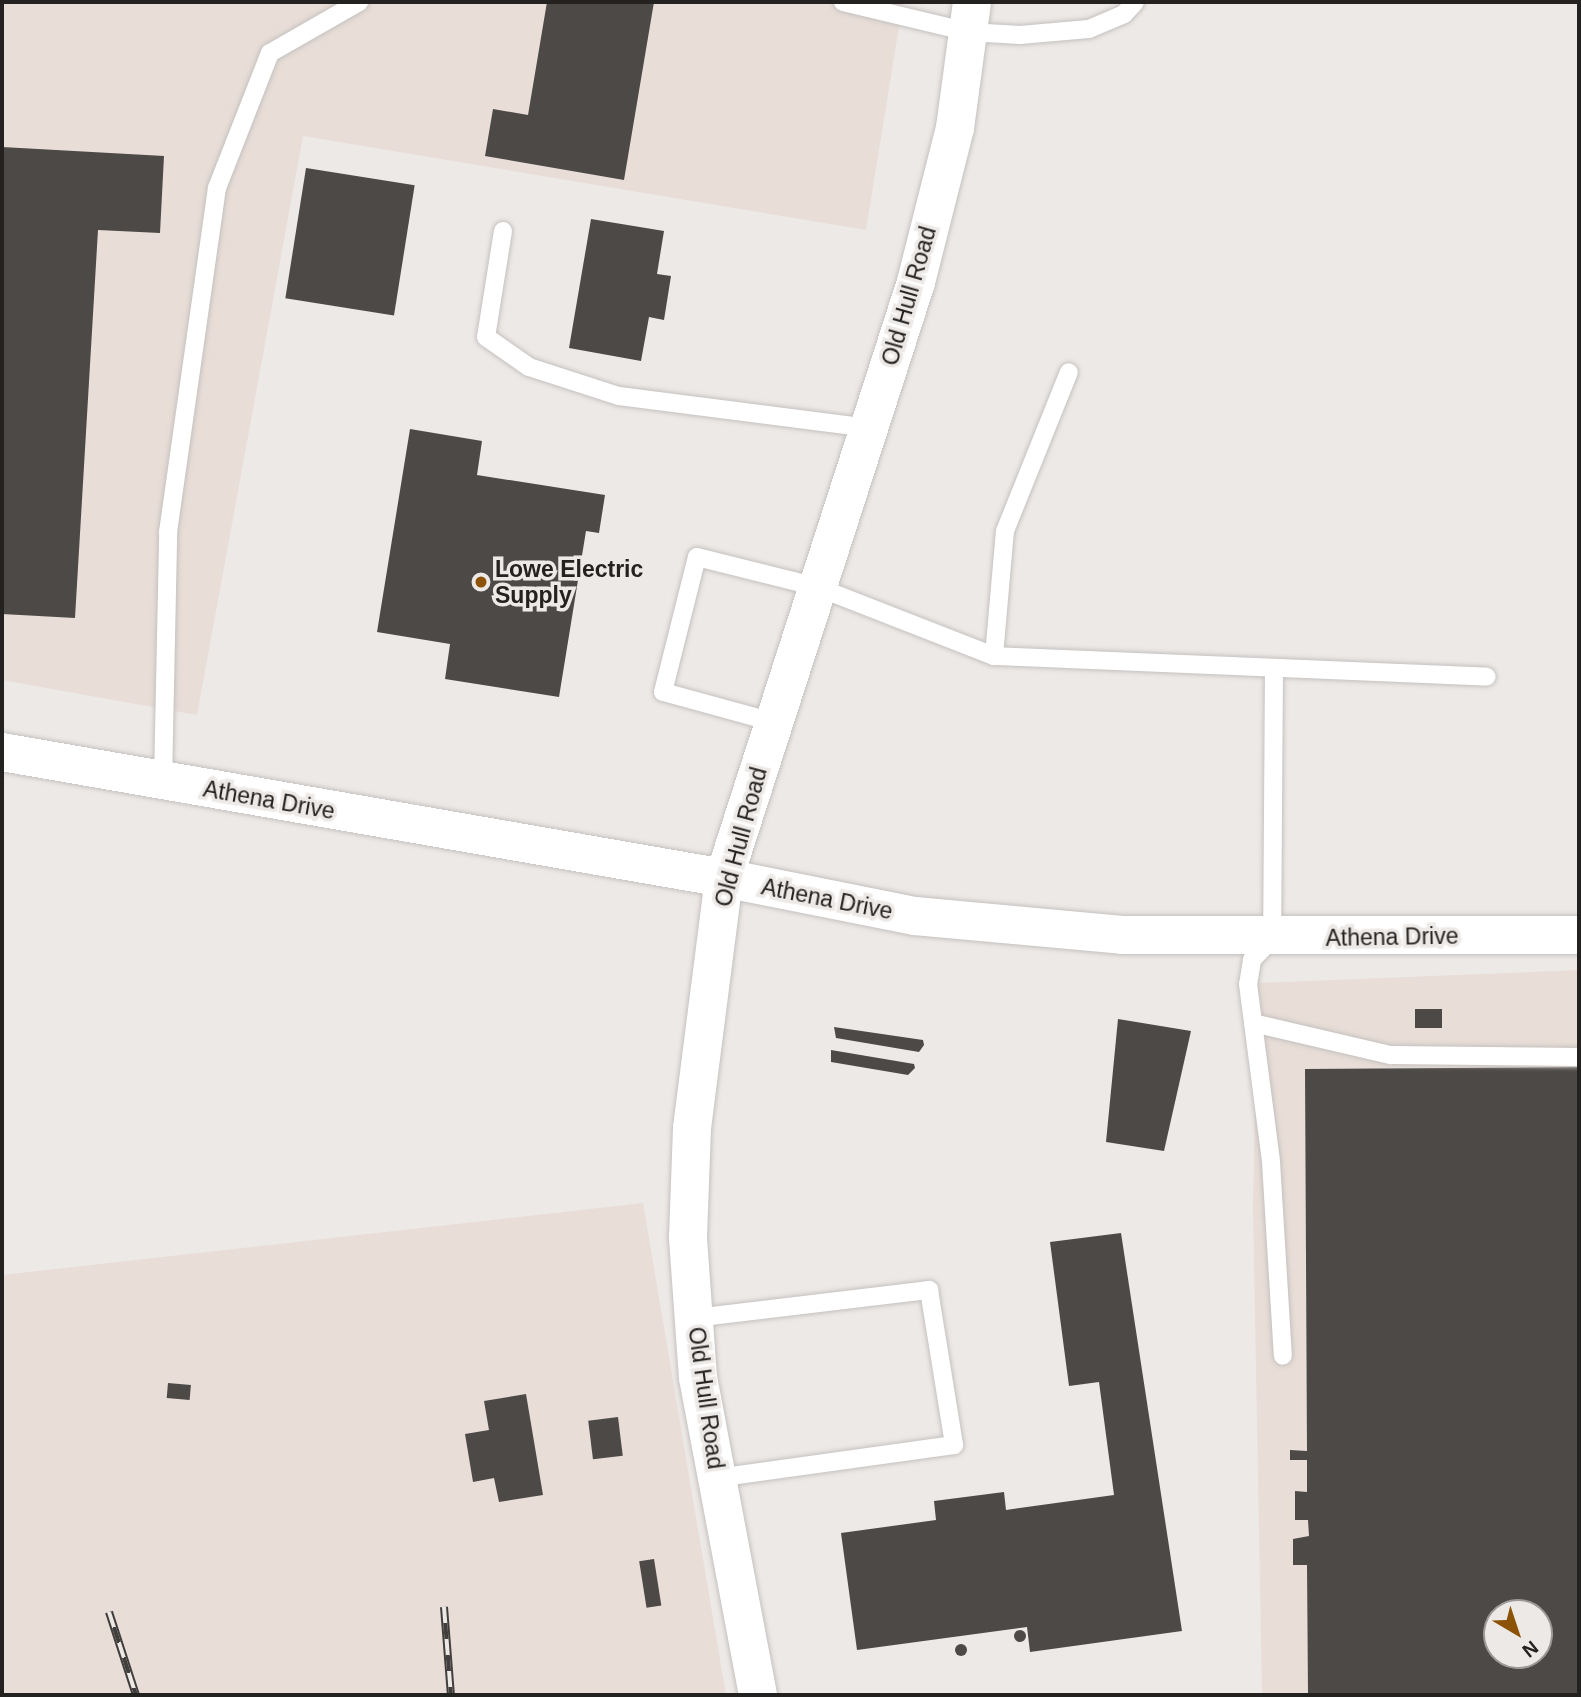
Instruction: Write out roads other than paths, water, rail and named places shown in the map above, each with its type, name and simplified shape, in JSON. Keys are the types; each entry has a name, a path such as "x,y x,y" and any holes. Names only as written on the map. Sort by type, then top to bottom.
{"main road":[{"name":"Old Hull Road","path":"758,1695 717,1478 694,1318 692,1128 724,878 916,282 955,128 970,17"},
{"name":"Athena Drive","path":"2,752 724,878 915,916 1122,935 1272,939 1579,935"}],"lane":[{"path":"163,781 168,532 217,188 270,53 359,2"},
{"path":"843,2 1089,29 1135,2"},
{"path":"503,231 486,337 529,367 619,396 869,428"},
{"path":"994,656 1005,530 1069,372"},
{"path":"773,722 663,692 697,557 817,587 994,656 1487,677"},
{"path":"1274,668 1272,939 1252,960 1252,1023 1271,1162 1283,1356"},
{"path":"1252,1023 1391,1055 1579,1057"},
{"path":"694,1318 929,1290 954,1445 717,1478"}],"railway":[{"path":"444,1607 451,1695"},
{"path":"109,1612 136,1695"}],"place":[{"name":"Lowe Electric Supply","path":"481,582"}]}
